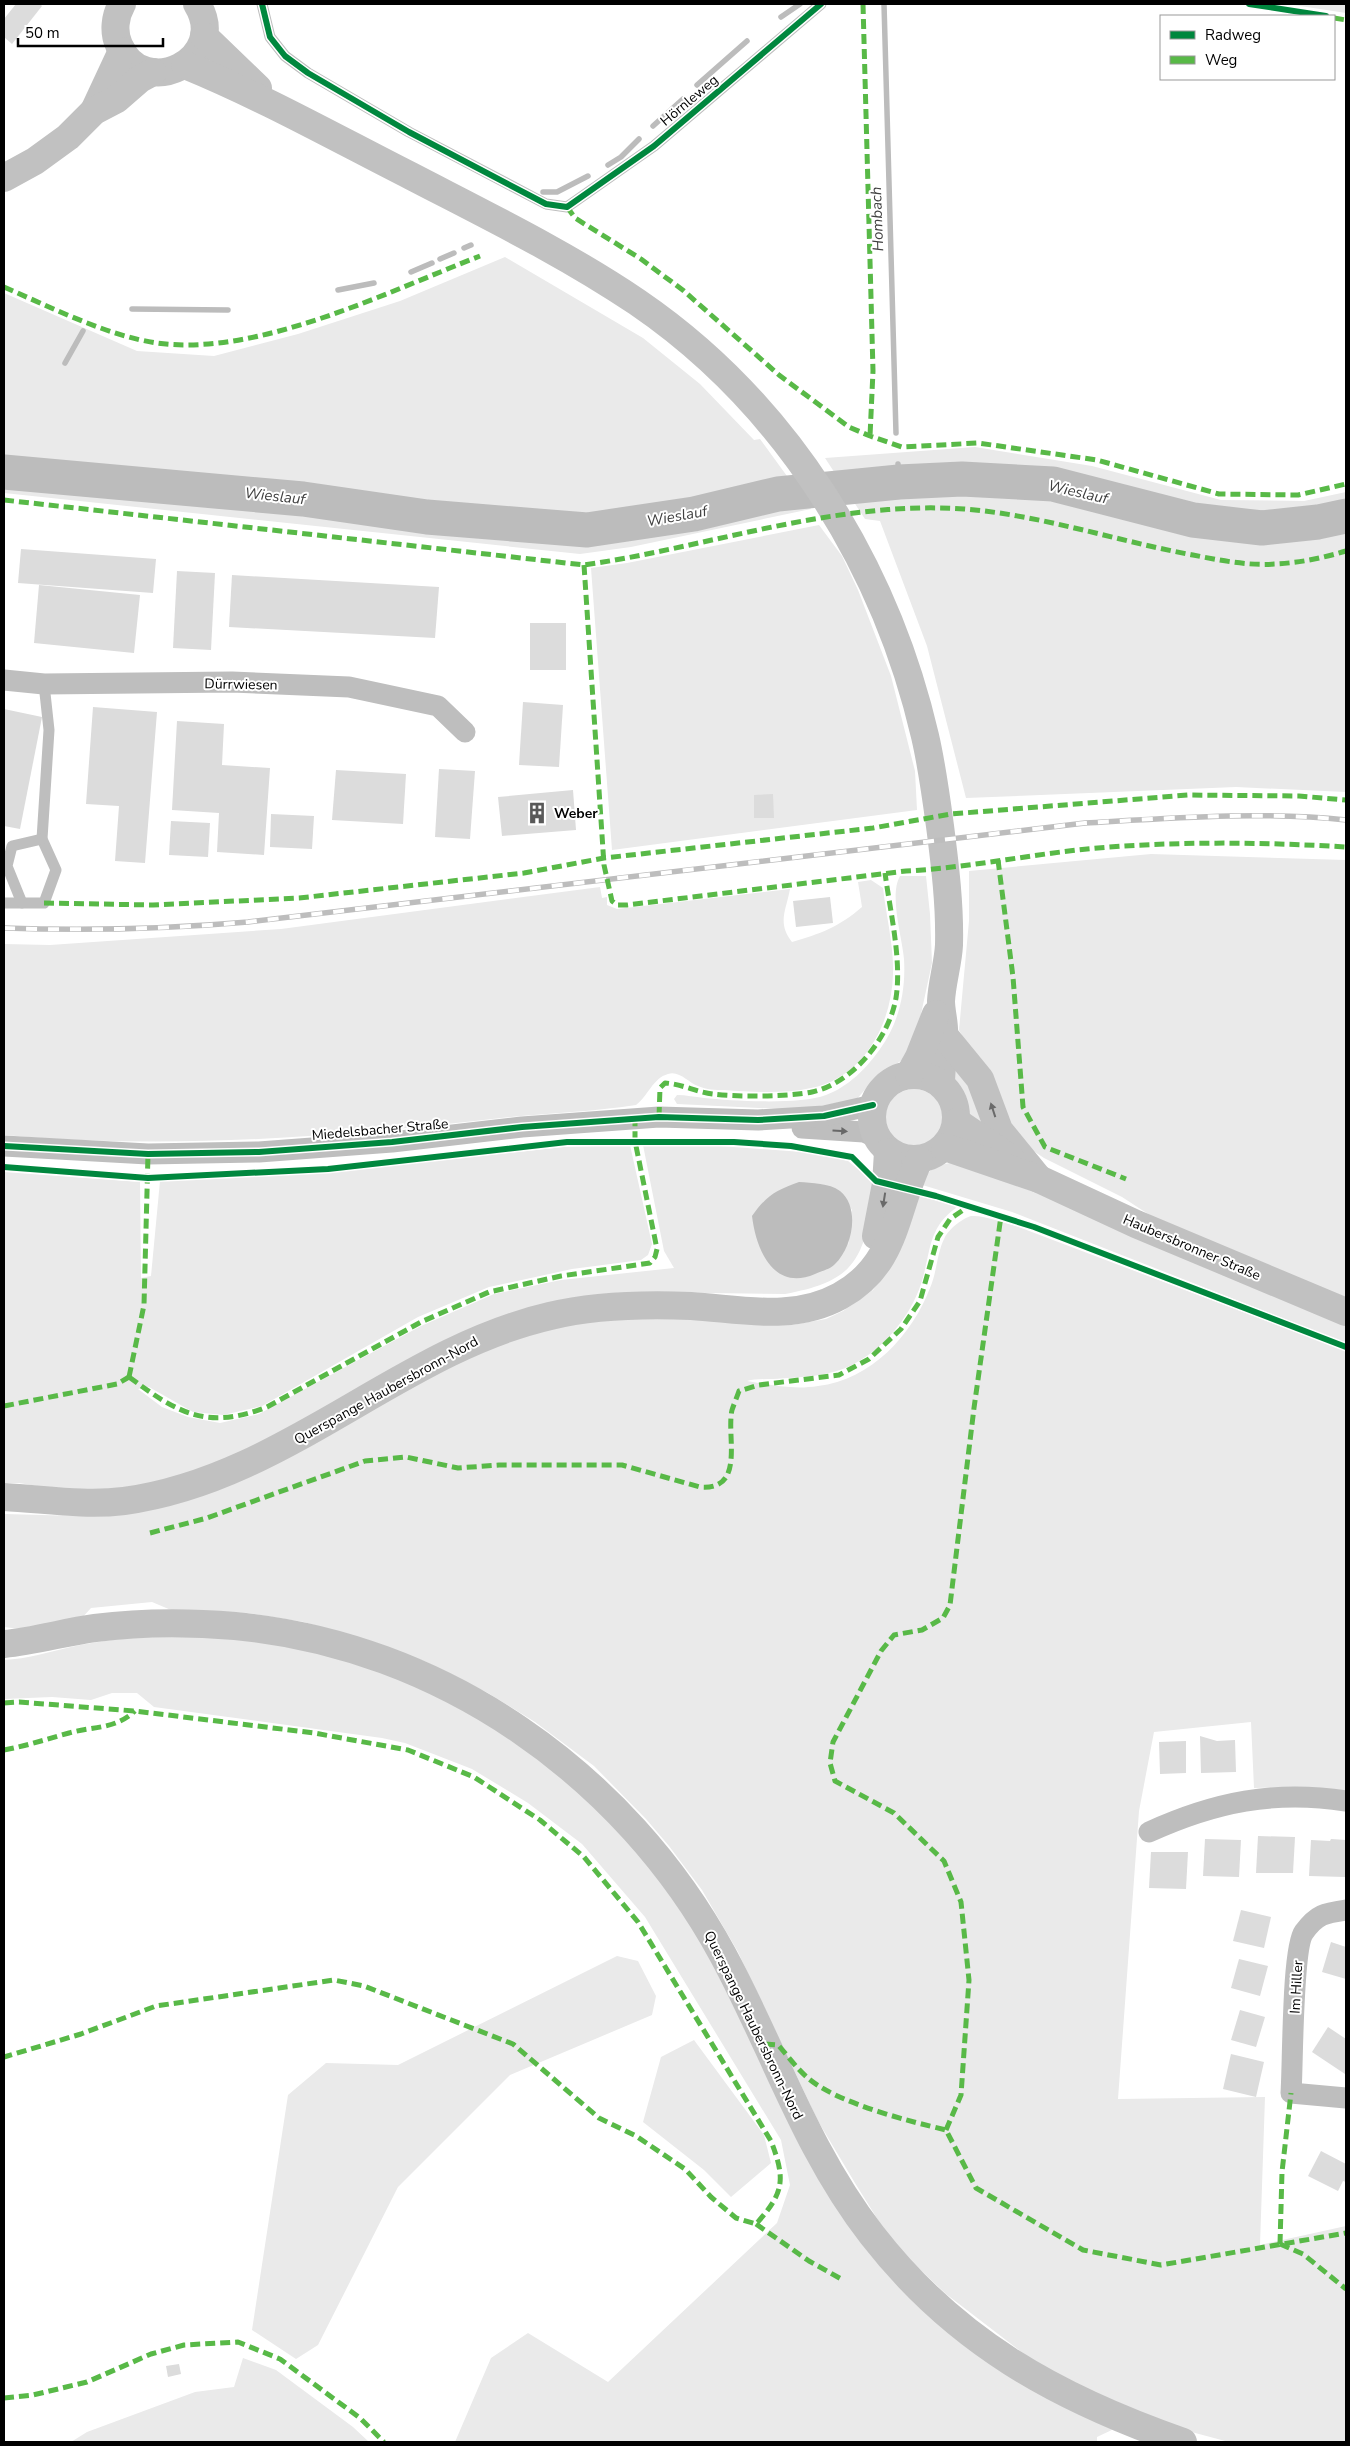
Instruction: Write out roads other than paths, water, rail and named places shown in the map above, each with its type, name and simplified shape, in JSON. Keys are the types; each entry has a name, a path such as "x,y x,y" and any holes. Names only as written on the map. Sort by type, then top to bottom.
{"main road":[{"path":"4,178 35,161 68,137 94,112 117,99 140,79 153,72 169,71 184,65 194,57 204,36 204,23 197,4"},
{"path":"116,8 115,28 122,51 135,65 153,72"},
{"path":"204,36 278,106"},
{"path":"94,112 122,51"},
{"path":"184,65 278,106 515,229 586,269 625,294 694,347 736,387 778,433 807,471 849,536 892,625 926,738 934,784 948,901 949,947 941,1001 919,1057 909,1075"},
{"path":"941,1001 944,1035 941,1084"},
{"path":"944,1035 980,1079 999,1130 1039,1179"},
{"path":"909,1075 926,1076 941,1084 950,1095 956,1108 957,1122 953,1135 945,1147 933,1156 919,1160 903,1159 882,1144 872,1127 873,1105 878,1094 897,1078 909,1075"},
{"path":"957,1122 1039,1179"},
{"path":"856,1283 876,1238 882,1216 886,1184 882,1144"},
{"path":"945,1147 1039,1179"},
{"name":"Querspange Haubersbronn-Nord","path":"4,1497 74,1503 116,1501 160,1493 201,1482 278,1449 433,1361 477,1339 524,1322 575,1310 623,1305 692,1306 779,1313 822,1304 842,1295 874,1269 888,1250 919,1160"},
{"name":"Haubersbronner Straße","path":"1039,1179 1136,1224 1346,1312"},
{"name":"Querspange Haubersbronn-Nord","path":"4,1644 97,1628 142,1624 203,1624 288,1634 378,1658 422,1675 466,1696 546,1747 586,1780 620,1813 675,1878 724,1957 805,2130 850,2204 872,2235 927,2296 964,2330 1032,2377 1081,2402 1140,2427 1183,2442"}],"street":[{"name":"Dürrwiesen","path":"4,680 44,684 232,682 350,687 438,706 465,732"},
{"path":"758,1120 824,1116 873,1105"},
{"name":"Miedelsbacher Straße","path":"4,1146 148,1154 259,1152 392,1142 522,1127 659,1117 758,1120"},
{"path":"758,1120 806,1128 864,1132 882,1144"},
{"path":"1149,1832 1181,1818 1233,1802 1274,1797 1320,1797 1346,1801"},
{"name":"Im Hiller","path":"1346,1910 1323,1913 1302,1933 1296,1962 1290,2094 1346,2098"}],"lane":[{"name":"Hörnleweg","path":"262,4 270,37 285,56 308,73 409,132 546,204 567,207 654,146 821,4"},
{"path":"4,903 44,903 56,870 42,839 49,730 44,684"},
{"path":"22,904 7,866 12,846 42,839"}],"waterway":[{"path":"781,17 800,4"},
{"name":"Hombach","path":"884,4 896,433"},
{"path":"697,85 747,41"},
{"path":"653,126 683,99"},
{"path":"608,165 621,157 639,139"},
{"path":"543,192 557,192 588,176"},
{"path":"464,248 471,245"},
{"path":"440,259 454,253"},
{"path":"411,272 432,263"},
{"path":"338,290 374,283"},
{"path":"132,309 228,310"},
{"path":"65,363 83,331"},
{"name":"Hombach","path":"898,464 899,482"},
{"name":"Wieslauf","path":"4,472 303,499 427,517 587,530 694,514 778,494 899,482 962,479 1053,484 1193,520 1262,528 1318,522 1346,516"}],"railway":[{"path":"4,928 126,929 248,922 1085,823 1183,817 1248,816 1314,817 1346,820"}],"place":[{"name":"Weber","path":"537,813"}]}
